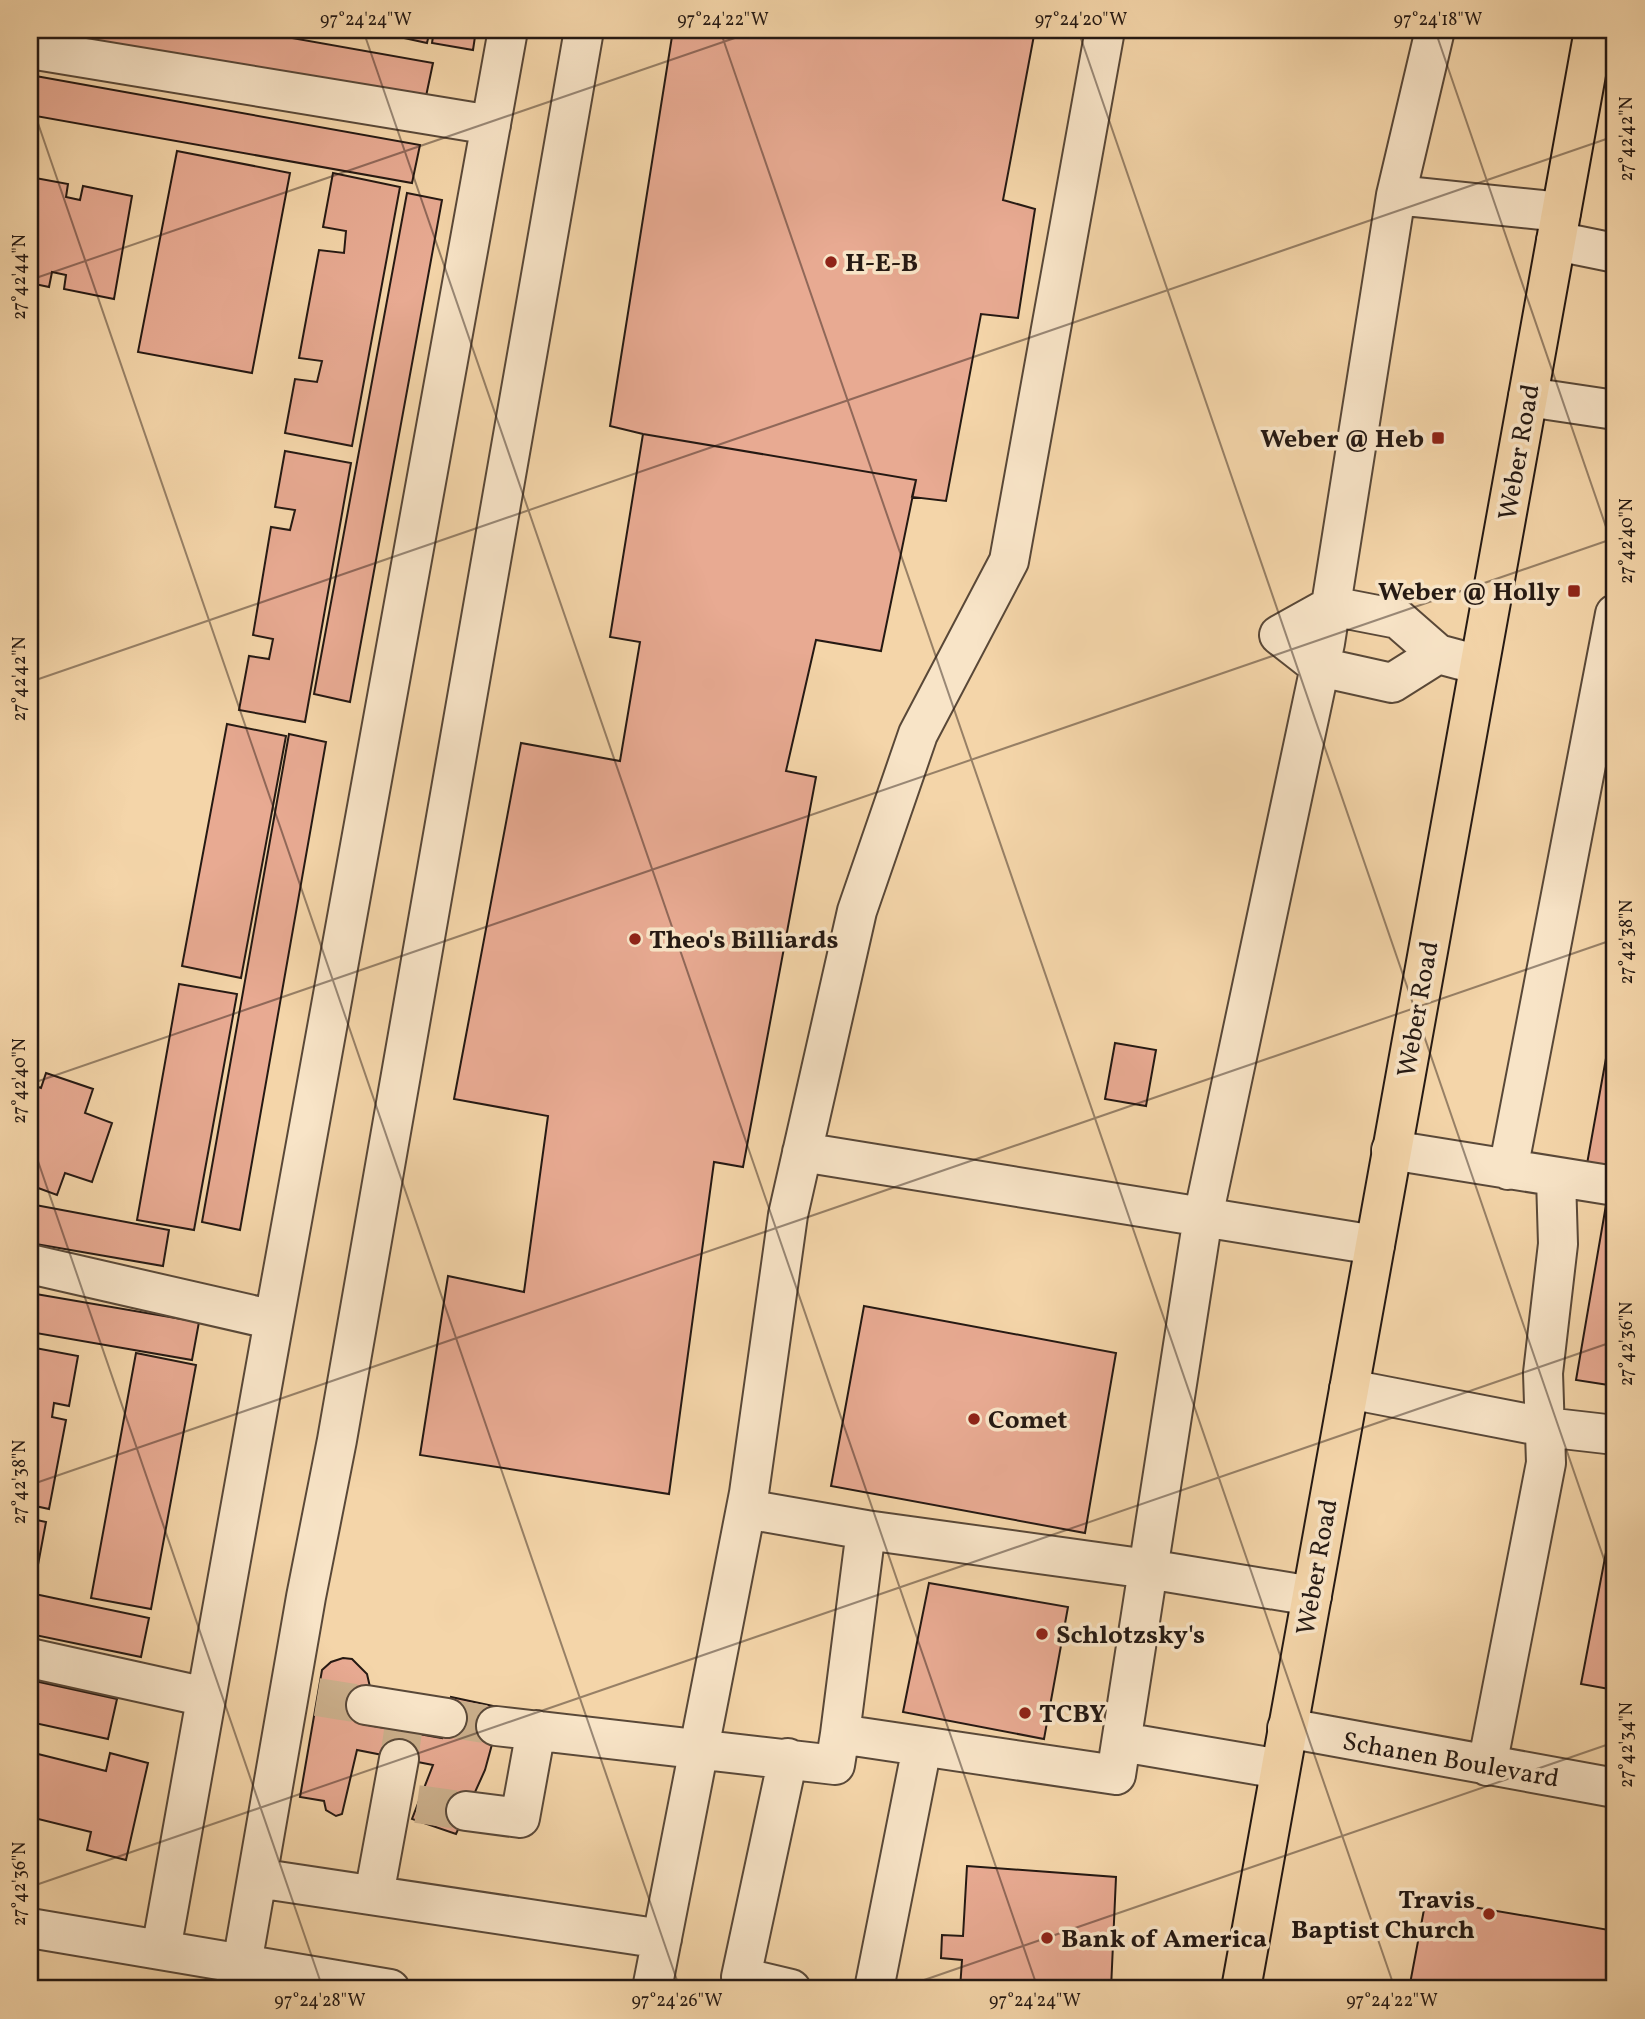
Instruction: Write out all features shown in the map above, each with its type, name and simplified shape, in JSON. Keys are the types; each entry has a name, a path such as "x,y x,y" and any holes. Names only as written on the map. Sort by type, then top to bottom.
{"main road":[{"name":"Weber Road","path":"1241,1989 1594,30"}],"street":[{"path":"161,1950 508,30"},
{"path":"242,1964 257,1878 303,1694 337,1440 584,30"},
{"path":"652,1989 746,1509 785,1233 857,911 918,734 1009,561 1105,30"},
{"path":"839,1734 1116,1775 1203,1217 1320,667 1396,195 1436,30"},
{"path":"30,49 491,125"},
{"path":"1396,195 1558,227 1615,253"},
{"path":"1528,397 1615,410"},
{"path":"1331,606 1398,619 1438,654 1479,665"},
{"path":"1508,1170 1615,614"},
{"path":"1320,667 1392,683 1438,654"},
{"path":"1391,1150 1556,1178 1615,1185"},
{"path":"802,1152 1375,1245"},
{"path":"1487,1766 1546,1463 1543,1373 1558,1244 1556,1178"},
{"path":"30,1264 274,1320"},
{"path":"1349,1389 1545,1427 1615,1435"},
{"path":"746,1509 866,1530 1148,1569 1312,1596"},
{"path":"496,1726 835,1765 866,1530"},
{"path":"30,1658 206,1697"},
{"path":"366,1705 403,1733"},
{"path":"403,1733 447,1718"},
{"name":"Schanen Boulevard","path":"1287,1728 1615,1788"},
{"path":"466,1811 520,1818 536,1730"},
{"path":"374,1895 404,1802 403,1733"},
{"path":"1122,1742 1280,1769"},
{"path":"874,1989 922,1747"},
{"path":"788,1758 741,1977 791,1989"},
{"path":"257,1878 662,1939"},
{"path":"30,1928 390,1989"}],"building":[{"path":"30,30 63,30 62,36"},
{"path":"94,30 247,30 433,63 425,101 92,40"},
{"path":"381,30 430,30 427,43 381,33"},
{"path":"434,30 476,30 473,50 432,43"},
{"name":"H-E-B","path":"673,30 1035,30 1003,200 1035,209 1018,318 981,314 946,501 912,497 916,480 643,434 610,426"},
{"path":"30,75 420,145 412,183 30,115"},
{"path":"177,151 290,173 252,373 138,352"},
{"path":"333,173 400,187 352,446 285,433 295,379 317,382 322,361 299,358 319,250 344,253 346,231 323,227"},
{"path":"30,177 68,184 66,197 80,200 83,186 132,196 114,299 64,289 66,275 52,272 49,287 30,283"},
{"path":"407,193 442,200 350,702 314,694"},
{"path":"643,434 916,480 881,651 816,640 786,771 816,777 743,1167 714,1162 669,1494 420,1455 448,1276 524,1292 548,1116 454,1099 521,743 620,761 640,642 610,637"},
{"path":"285,451 351,463 305,722 239,710 249,656 269,659 273,639 253,635 271,527 290,530 295,510 275,507"},
{"path":"227,724 286,736 241,978 182,966"},
{"path":"289,734 326,742 240,1230 202,1222"},
{"path":"179,984 237,994 194,1230 137,1220"},
{"path":"1615,1008 1615,1169 1587,1164"},
{"path":"1115,1043 1156,1050 1146,1106 1105,1099"},
{"path":"46,1073 93,1089 85,1113 112,1123 92,1182 65,1173 57,1195 30,1185 30,1084 41,1088"},
{"path":"30,1204 169,1230 163,1266 30,1243"},
{"path":"1606,1205 1615,1207 1615,1386 1576,1380"},
{"path":"30,1293 199,1322 192,1360 30,1332"},
{"name":"Comet","path":"864,1306 1116,1353 1085,1533 831,1486"},
{"path":"30,1347 78,1356 69,1406 54,1403 52,1417 66,1420 49,1509 35,1506 32,1519 46,1522 37,1570 30,1569"},
{"path":"136,1353 196,1365 151,1609 91,1598"},
{"path":"1615,1505 1615,1690 1581,1684"},
{"path":"929,1583 1068,1607 1044,1739 903,1712"},
{"path":"30,1593 149,1618 141,1657 30,1634"},
{"path":"343,1658 352,1659 367,1674 370,1687 362,1724 442,1738 451,1697 498,1707 494,1737 485,1770 456,1834 412,1819 433,1765 357,1750 342,1814 336,1816 326,1810 324,1801 300,1797 322,1670 331,1662"},
{"path":"30,1680 117,1699 108,1739 30,1722"},
{"path":"30,1752 106,1771 110,1753 148,1763 126,1860 87,1850 91,1832 30,1817"},
{"path":"967,1866 1116,1877 1111,1989 960,1989 962,1960 941,1958 942,1935 963,1936"},
{"path":"1426,1899 1615,1931 1615,1989 1409,1989"}],"tunnel":[{"path":"317,1697 366,1705"},
{"path":"447,1718 496,1726"},
{"path":"399,1759 403,1731"},
{"path":"417,1804 466,1811"}],"place":[{"name":"H-E-B","path":"831,262"},
{"name":"Weber @ Heb","path":"1438,438"},
{"name":"Weber @ Holly","path":"1574,591"},
{"name":"Theo's Billiards","path":"635,939"},
{"name":"Comet","path":"974,1419"},
{"name":"Schlotzsky's","path":"1042,1634"},
{"name":"TCBY","path":"1025,1713"},
{"name":"Travis Baptist Church","path":"1489,1914"},
{"name":"Bank of America","path":"1047,1938"}]}
